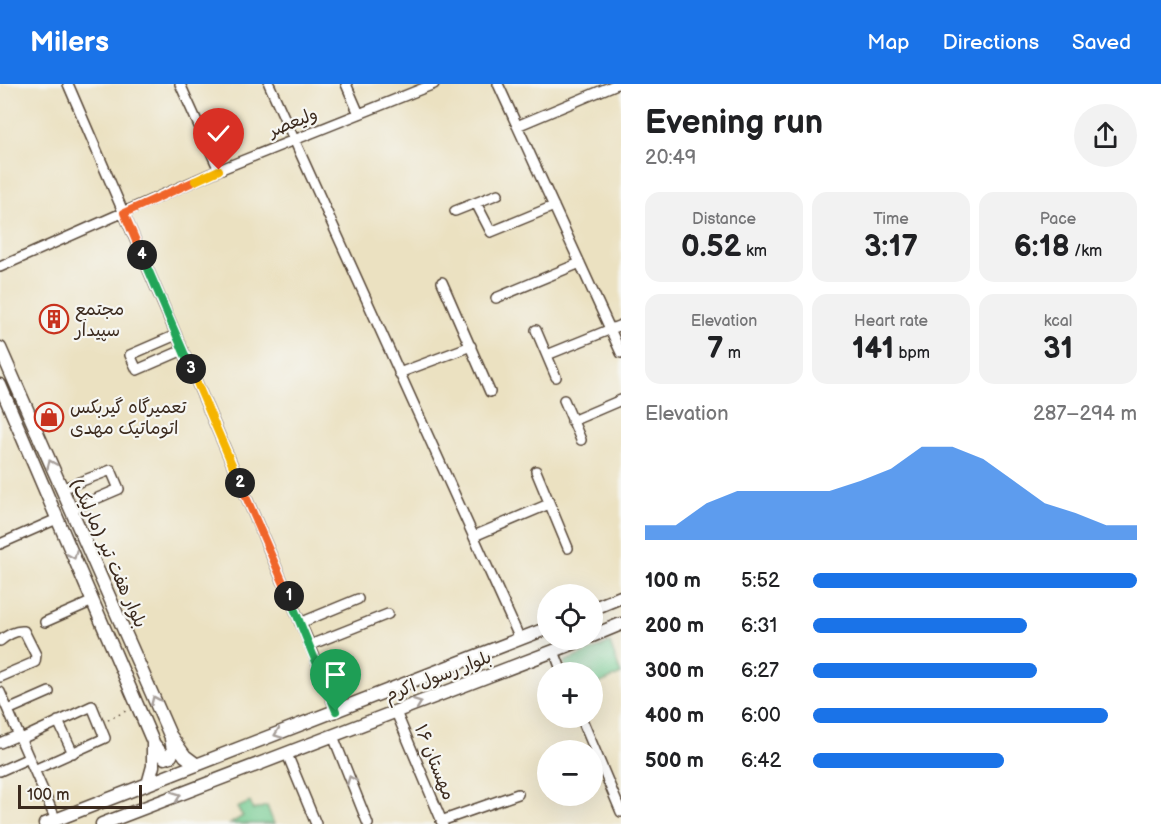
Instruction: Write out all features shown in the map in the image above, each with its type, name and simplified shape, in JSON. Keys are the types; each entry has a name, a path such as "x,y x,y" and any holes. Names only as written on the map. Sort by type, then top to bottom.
{"main road":[{"name":"بلوار هفت تیر (مارلیک)","path":"0,348 170,735 184,756 198,765"},
{"name":"بلوار هفت تیر (مارلیک)","path":"0,386 153,742 153,766 148,784"},
{"path":"603,604 621,597"},
{"path":"603,631 621,624"},
{"path":"50,822 537,632"},
{"name":"بلوار رسول اکرم","path":"102,824 554,651"},
{"path":"153,742 165,758 171,756 174,750 170,735"}],"street":[{"path":"68,84 310,645 336,711"},
{"path":"180,84 219,170"},
{"path":"269,84 520,639"},
{"path":"346,84 359,114"},
{"name":"ولیعصر","path":"0,267 219,170 434,84"},
{"path":"498,84 621,353"},
{"path":"517,126 617,84"},
{"path":"455,211 498,194"},
{"path":"476,203 491,232 554,206"},
{"path":"496,298 580,263"},
{"path":"442,282 490,392"},
{"path":"547,355 621,325"},
{"path":"536,330 556,376"},
{"path":"176,335 130,356 136,370 183,350"},
{"path":"399,373 471,346"},
{"path":"564,400 581,440"},
{"path":"572,420 621,400"},
{"path":"61,489 111,470 119,489 70,510"},
{"path":"536,471 568,548"},
{"path":"474,536 549,504"},
{"path":"0,544 57,519"},
{"path":"300,623 358,599"},
{"path":"45,622 93,601"},
{"path":"310,645 388,614"},
{"path":"0,641 5,636 19,630 24,631 36,655 35,663 0,677"},
{"path":"554,651 558,662"},
{"path":"0,692 34,770 50,822"},
{"path":"8,710 49,692"},
{"path":"0,743 20,737 92,706 105,738 34,770"},
{"name":"مهستان ۱۶","path":"396,712 442,822"},
{"path":"58,721 73,753"},
{"path":"586,728 621,812"},
{"path":"333,736 368,824"},
{"path":"287,754 316,824"},
{"path":"0,771 29,758"},
{"path":"442,822 518,794"}],"path":[{"path":"99,724 137,706"}],"green space":[{"path":"610,643 621,674 603,682 603,662 564,662 593,650 603,650 603,646"},
{"path":"250,802 253,810 267,806 274,824 230,824 243,816 237,808"}],"place":[{"name":"مجتمع سپیدار","path":"54,319"},
{"name":"تعمیرگاه گیربکس اتوماتیک مهدی","path":"49,417"}],"route":[{"path":"219,170 124,213 310,645 336,711"}]}
